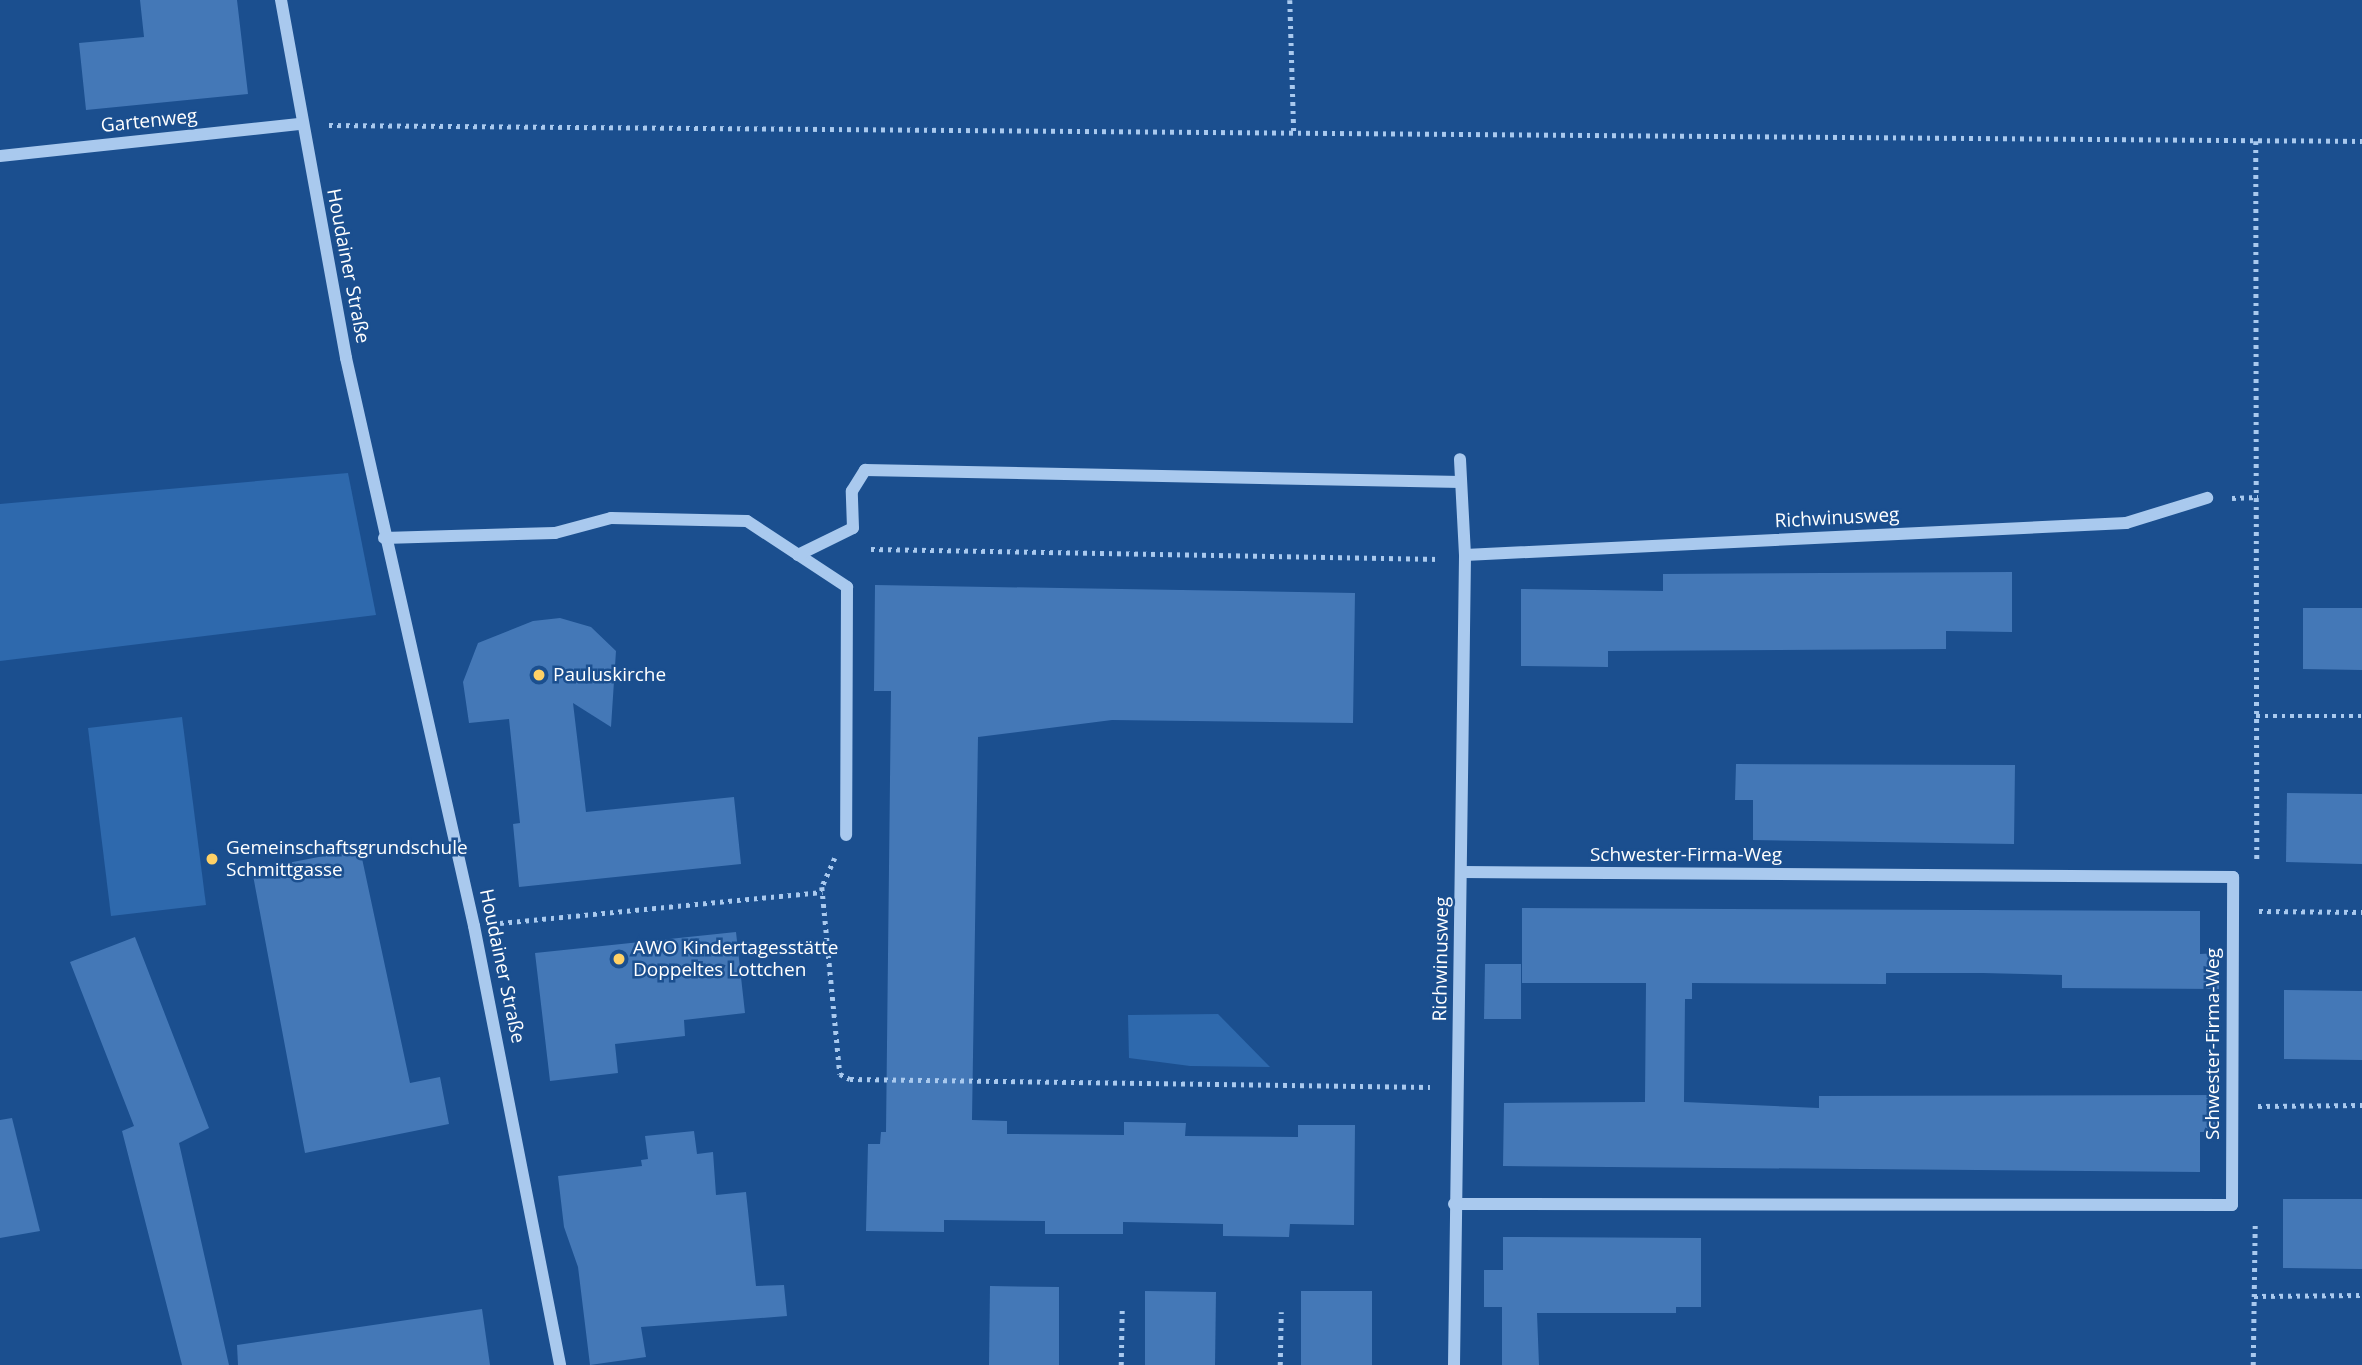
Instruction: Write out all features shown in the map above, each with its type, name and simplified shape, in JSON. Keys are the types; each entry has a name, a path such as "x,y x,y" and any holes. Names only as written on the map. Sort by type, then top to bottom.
{"street":[{"name":"Houdainer Straße","path":"281,0 301,124 384,538 474,926 560,1365"},
{"name":"Gartenweg","path":"0,156 301,124"},
{"name":"Richwinusweg","path":"1454,1365 1454,1204 1463,872 1465,557 1460,459"},
{"path":"798,555 853,528 852,491 864,470 1461,482"},
{"name":"Richwinusweg","path":"1465,557 2126,523 2207,498"},
{"path":"384,538 555,533 611,518 747,521 847,587 846,835"},
{"name":"Schwester-Firma-Weg","path":"1454,1204 2232,1205 2233,877 1463,872"}],"path":[{"path":"1290,0 1294,133"},
{"path":"301,124 2362,141"},
{"path":"2256,141 2257,457"},
{"path":"833,578 862,549 1465,557"},
{"path":"2256,716 2362,716"},
{"path":"846,835 823,892 840,1074 850,1079 1458,1087"},
{"path":"474,926 823,892"},
{"path":"2259,911 2362,912"},
{"path":"2255,1106 2362,1105"},
{"path":"2254,1296 2362,1296"},
{"path":"1121,1365 1122,1308"},
{"path":"1280,1312 1280,1365"}],"shaded area":[{"path":"348,473 376,615 0,661 0,504"},
{"path":"182,717 206,905 111,916 88,728"},
{"path":"1218,1014 1270,1067 1190,1066 1129,1058 1128,1015"}],"building":[{"path":"140,0 237,0 248,94 86,110 79,43 144,37"},
{"path":"2012,572 2012,632 1946,631 1946,649 1608,651 1608,667 1521,666 1521,589 1663,591 1663,574"},
{"path":"875,585 1355,593 1353,723 1112,720 978,737 972,1120 1007,1121 1007,1134 1124,1135 1124,1122 1186,1123 1185,1136 1298,1137 1298,1125 1355,1125 1354,1225 1290,1224 1289,1237 1223,1236 1223,1224 1123,1222 1123,1234 1045,1234 1045,1221 944,1220 944,1232 866,1231 868,1144 880,1144 881,1132 886,1132 891,691 874,691"},
{"path":"2303,608 2362,608 2362,670 2303,669"},
{"path":"560,618 591,627 616,651 611,727 573,703 586,812 734,797 741,864 519,887 513,824 520,823 509,719 469,723 463,682 478,643 533,621"},
{"path":"1736,764 2015,765 2014,844 1753,840 1753,800 1735,800"},
{"path":"2287,793 2362,794 2362,864 2286,862"},
{"path":"360,849 410,1083 440,1077 449,1124 305,1153 252,870"},
{"path":"1522,908 2200,911 2200,954 2219,953 2219,989 2062,988 2062,975 1983,973 1886,973 1886,984 1692,983 1692,999 1685,999 1684,1102 1819,1108 1819,1096 2219,1095 2218,1132 2200,1132 2200,1172 1503,1166 1504,1103 1645,1102 1646,983 1522,983"},
{"path":"736,932 745,1013 684,1020 685,1036 615,1044 618,1073 550,1081 535,953"},
{"path":"135,937 209,1128 179,1143 229,1365 182,1365 122,1131 134,1126 70,962"},
{"path":"1485,964 1521,964 1521,1019 1484,1019"},
{"path":"2284,990 2362,991 2362,1060 2284,1059"},
{"path":"12,1118 40,1231 0,1238 0,1120"},
{"path":"694,1131 697,1154 713,1152 716,1195 746,1192 756,1286 784,1285 787,1316 641,1327 646,1357 590,1365 578,1267 564,1227 558,1176 642,1166 641,1160 648,1159 645,1136"},
{"path":"2283,1199 2362,1199 2362,1269 2283,1268"},
{"path":"1503,1237 1701,1238 1701,1307 1676,1307 1676,1313 1537,1313 1539,1365 1502,1365 1502,1307 1484,1307 1484,1270 1503,1270"},
{"path":"990,1286 1059,1287 1059,1365 989,1365"},
{"path":"1145,1291 1216,1292 1215,1365 1145,1365"},
{"path":"1301,1291 1372,1291 1372,1365 1301,1365"},
{"path":"482,1309 490,1365 238,1365 237,1345"}],"place":[{"name":"Pauluskirche","path":"539,675"},
{"name":"Gemeinschaftsgrundschule Schmittgasse","path":"212,859"},
{"name":"AWO Kindertagesstätte Doppeltes Lottchen","path":"619,959"}]}
